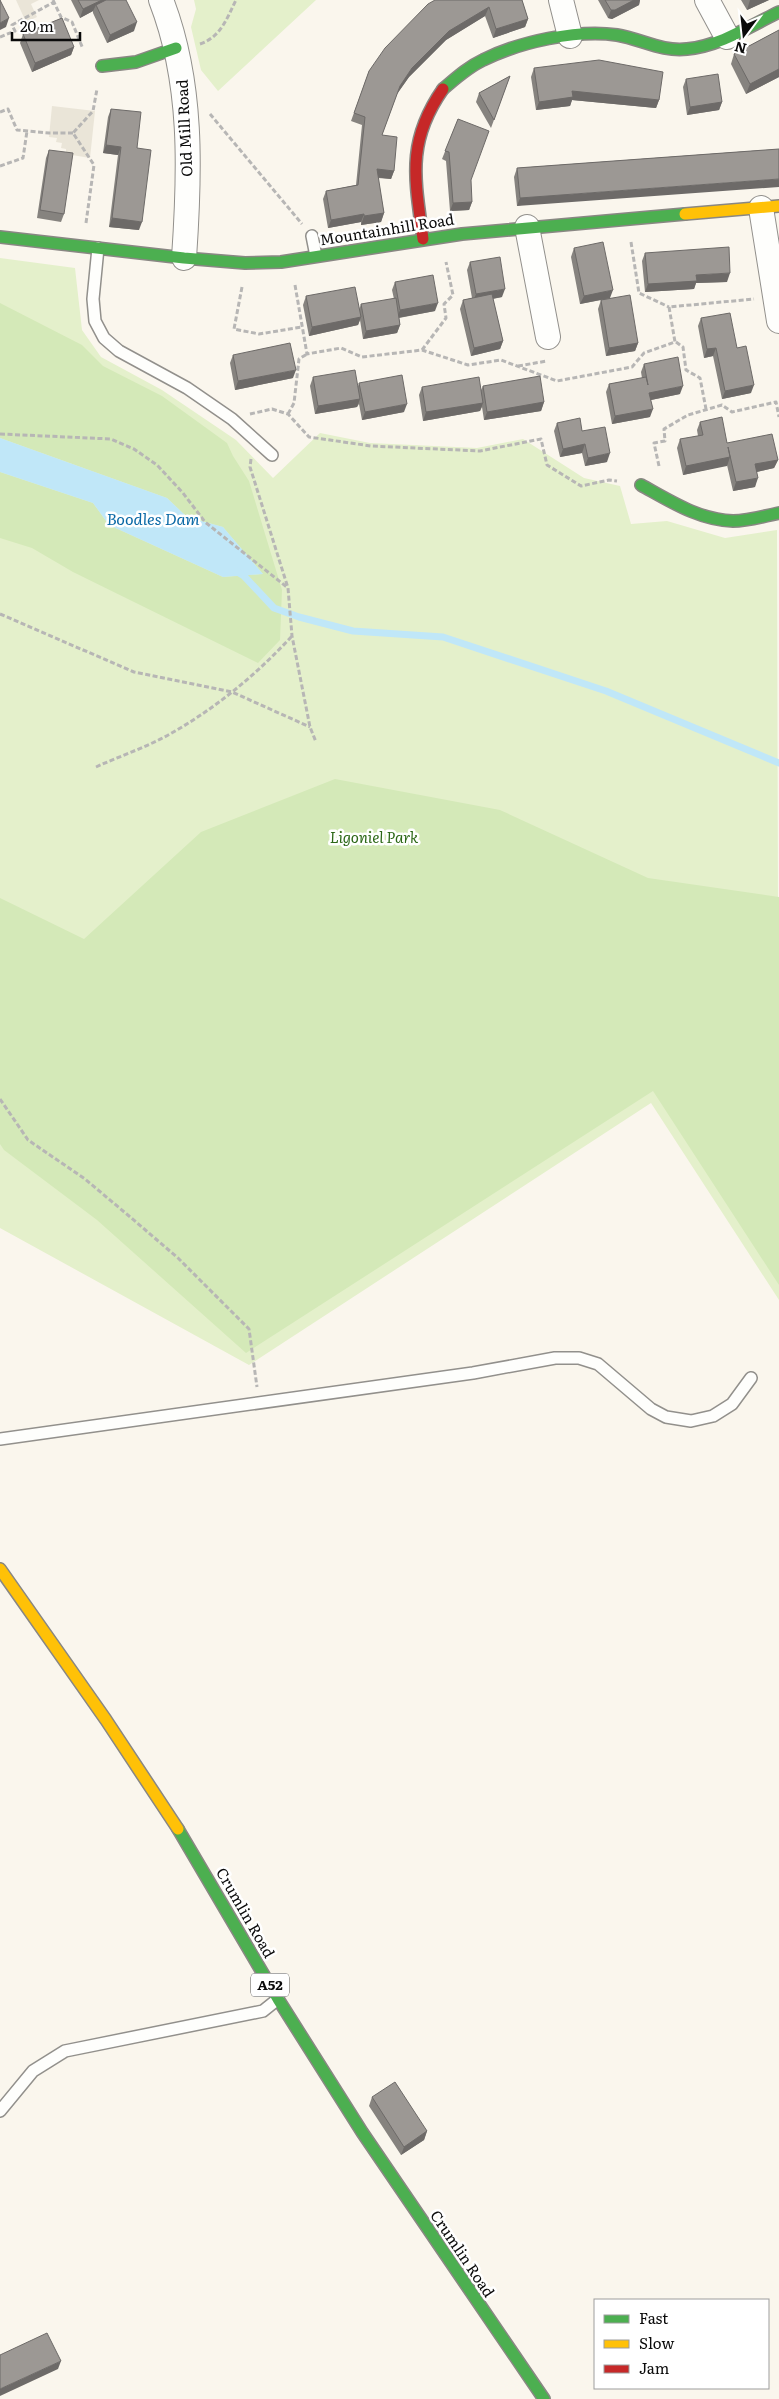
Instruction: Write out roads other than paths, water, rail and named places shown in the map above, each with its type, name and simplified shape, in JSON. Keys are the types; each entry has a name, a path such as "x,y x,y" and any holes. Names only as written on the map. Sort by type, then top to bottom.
{"street":[{"name":"Old Mill Road","path":"161,0 177,55 184,90 188,171 184,258"},
{"path":"561,0 570,36"},
{"path":"707,0 727,37"},
{"path":"423,238 414,163 420,134 427,115 438,96 462,71 488,55 514,46 570,36 608,34 665,49 687,49 727,37 779,12"},
{"path":"102,66 177,55"},
{"path":"770,207 774,297 779,321"},
{"name":"Mountainhill Road","path":"0,237 245,263 290,260 441,236 526,227 770,207"},
{"path":"526,227 548,336"},
{"path":"641,484 692,513 712,519 734,521 779,513"},
{"name":"Crumlin Road","path":"0,1570 106,1720 186,1841 278,1999 368,2140 544,2399"}],"lane":[{"path":"312,236 316,256"},
{"path":"98,248 93,299 95,321 104,338 120,352 187,388 232,419 254,441 272,455"},
{"path":"0,1439 473,1373 555,1358 579,1358 598,1364 651,1409 666,1417 691,1421 713,1416 732,1404 751,1378"},
{"path":"0,2111 33,2071 65,2051 263,2011 278,1999"}],"water":[{"name":"Boodles Dam","path":"0,438 167,498 187,517 223,527 263,574 223,577 109,525 93,503 0,472"}],"waterway":[{"path":"236,571 244,576 274,608 299,617 353,631 443,637 606,691 779,763"}],"park label":[{"name":"Ligoniel Park","path":"374,838"}]}
